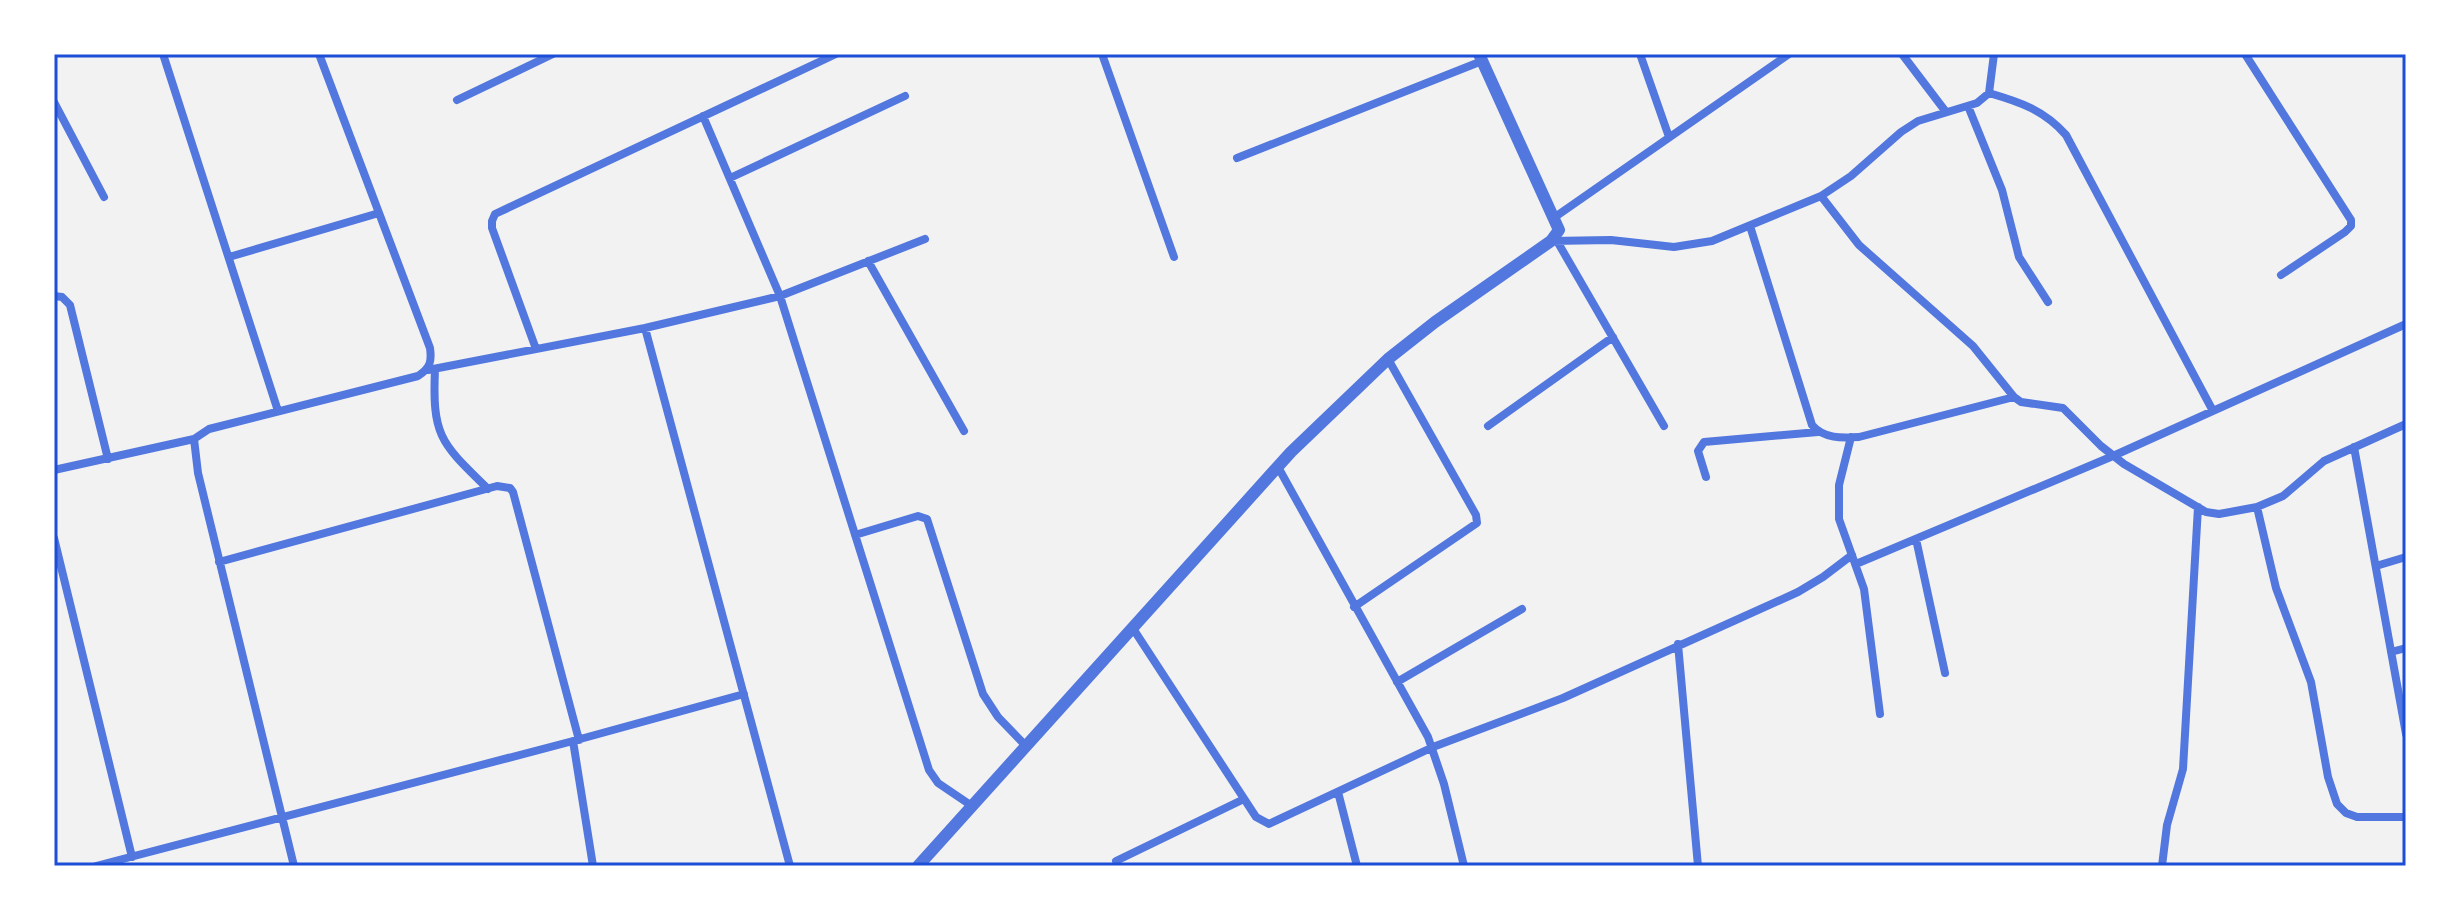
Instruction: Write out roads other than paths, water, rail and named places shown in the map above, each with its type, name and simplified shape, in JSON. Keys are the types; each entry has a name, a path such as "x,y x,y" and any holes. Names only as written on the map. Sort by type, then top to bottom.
{"street":[{"path":"163,54 278,411"},
{"path":"319,54 430,348 436,423 443,442 488,489"},
{"path":"457,100 553,54"},
{"path":"536,349 492,228 495,214 836,54"},
{"path":"1102,54 1174,257"},
{"path":"1640,54 1669,137"},
{"path":"1555,217 1789,54"},
{"path":"1902,54 1946,112"},
{"path":"1554,241 1611,240 1674,247 1712,241 1821,196 1851,176 1918,121 1977,103 1989,93 1994,54"},
{"path":"2245,54 2351,220 2351,226 2345,232 2281,275"},
{"path":"918,866 1278,467 1388,359 1435,322 1554,241 1559,230 1480,57 1237,158"},
{"path":"1989,93 2041,111 2066,135 2213,411"},
{"path":"730,178 905,96"},
{"path":"54,102 104,197"},
{"path":"1968,106 2002,190 2019,257 2048,302"},
{"path":"703,116 780,296 929,770 938,783 972,806"},
{"path":"1821,196 1859,245 1973,346 2014,397 2021,402 2063,408 2113,456 2206,512 2219,514 2257,507 2283,496 2313,468 2406,424"},
{"path":"229,257 379,213"},
{"path":"1750,226 1812,425 1818,432"},
{"path":"54,470 194,439 209,429 418,376 432,369 645,328 780,296 925,239"},
{"path":"1554,241 1664,426"},
{"path":"868,261 964,431"},
{"path":"54,296 62,297 70,305 108,459"},
{"path":"1856,564 2113,456 2406,324"},
{"path":"645,328 790,866"},
{"path":"1488,426 1613,337"},
{"path":"1354,607 1477,523 1476,515 1388,359"},
{"path":"1706,477 1698,451 1704,442 1818,432 1839,438 1851,437 2014,397"},
{"path":"1851,437 1839,485 1838,503 1843,534 1856,564 1868,608 1880,714"},
{"path":"194,439 198,473 294,866"},
{"path":"2354,447 2406,734"},
{"path":"1278,467 1433,747 1464,866"},
{"path":"219,562 488,489 503,486 513,492 576,740 593,866"},
{"path":"2162,866 2167,825 2183,769 2198,507"},
{"path":"2257,507 2279,598 2311,682 2328,777 2337,804 2346,813 2357,817 2406,817"},
{"path":"855,535 918,516 927,519 983,694 998,717 1026,746"},
{"path":"54,538 56,560 132,857"},
{"path":"1916,539 1945,673"},
{"path":"1132,627 1256,817 1269,824 1433,747 1551,703 1798,592 1852,555"},
{"path":"2376,566 2406,557"},
{"path":"1397,682 1522,609"},
{"path":"1678,644 1698,866"},
{"path":"2391,652 2406,648"},
{"path":"96,866 744,694"},
{"path":"1338,792 1357,866"},
{"path":"1116,861 1244,799"}]}
